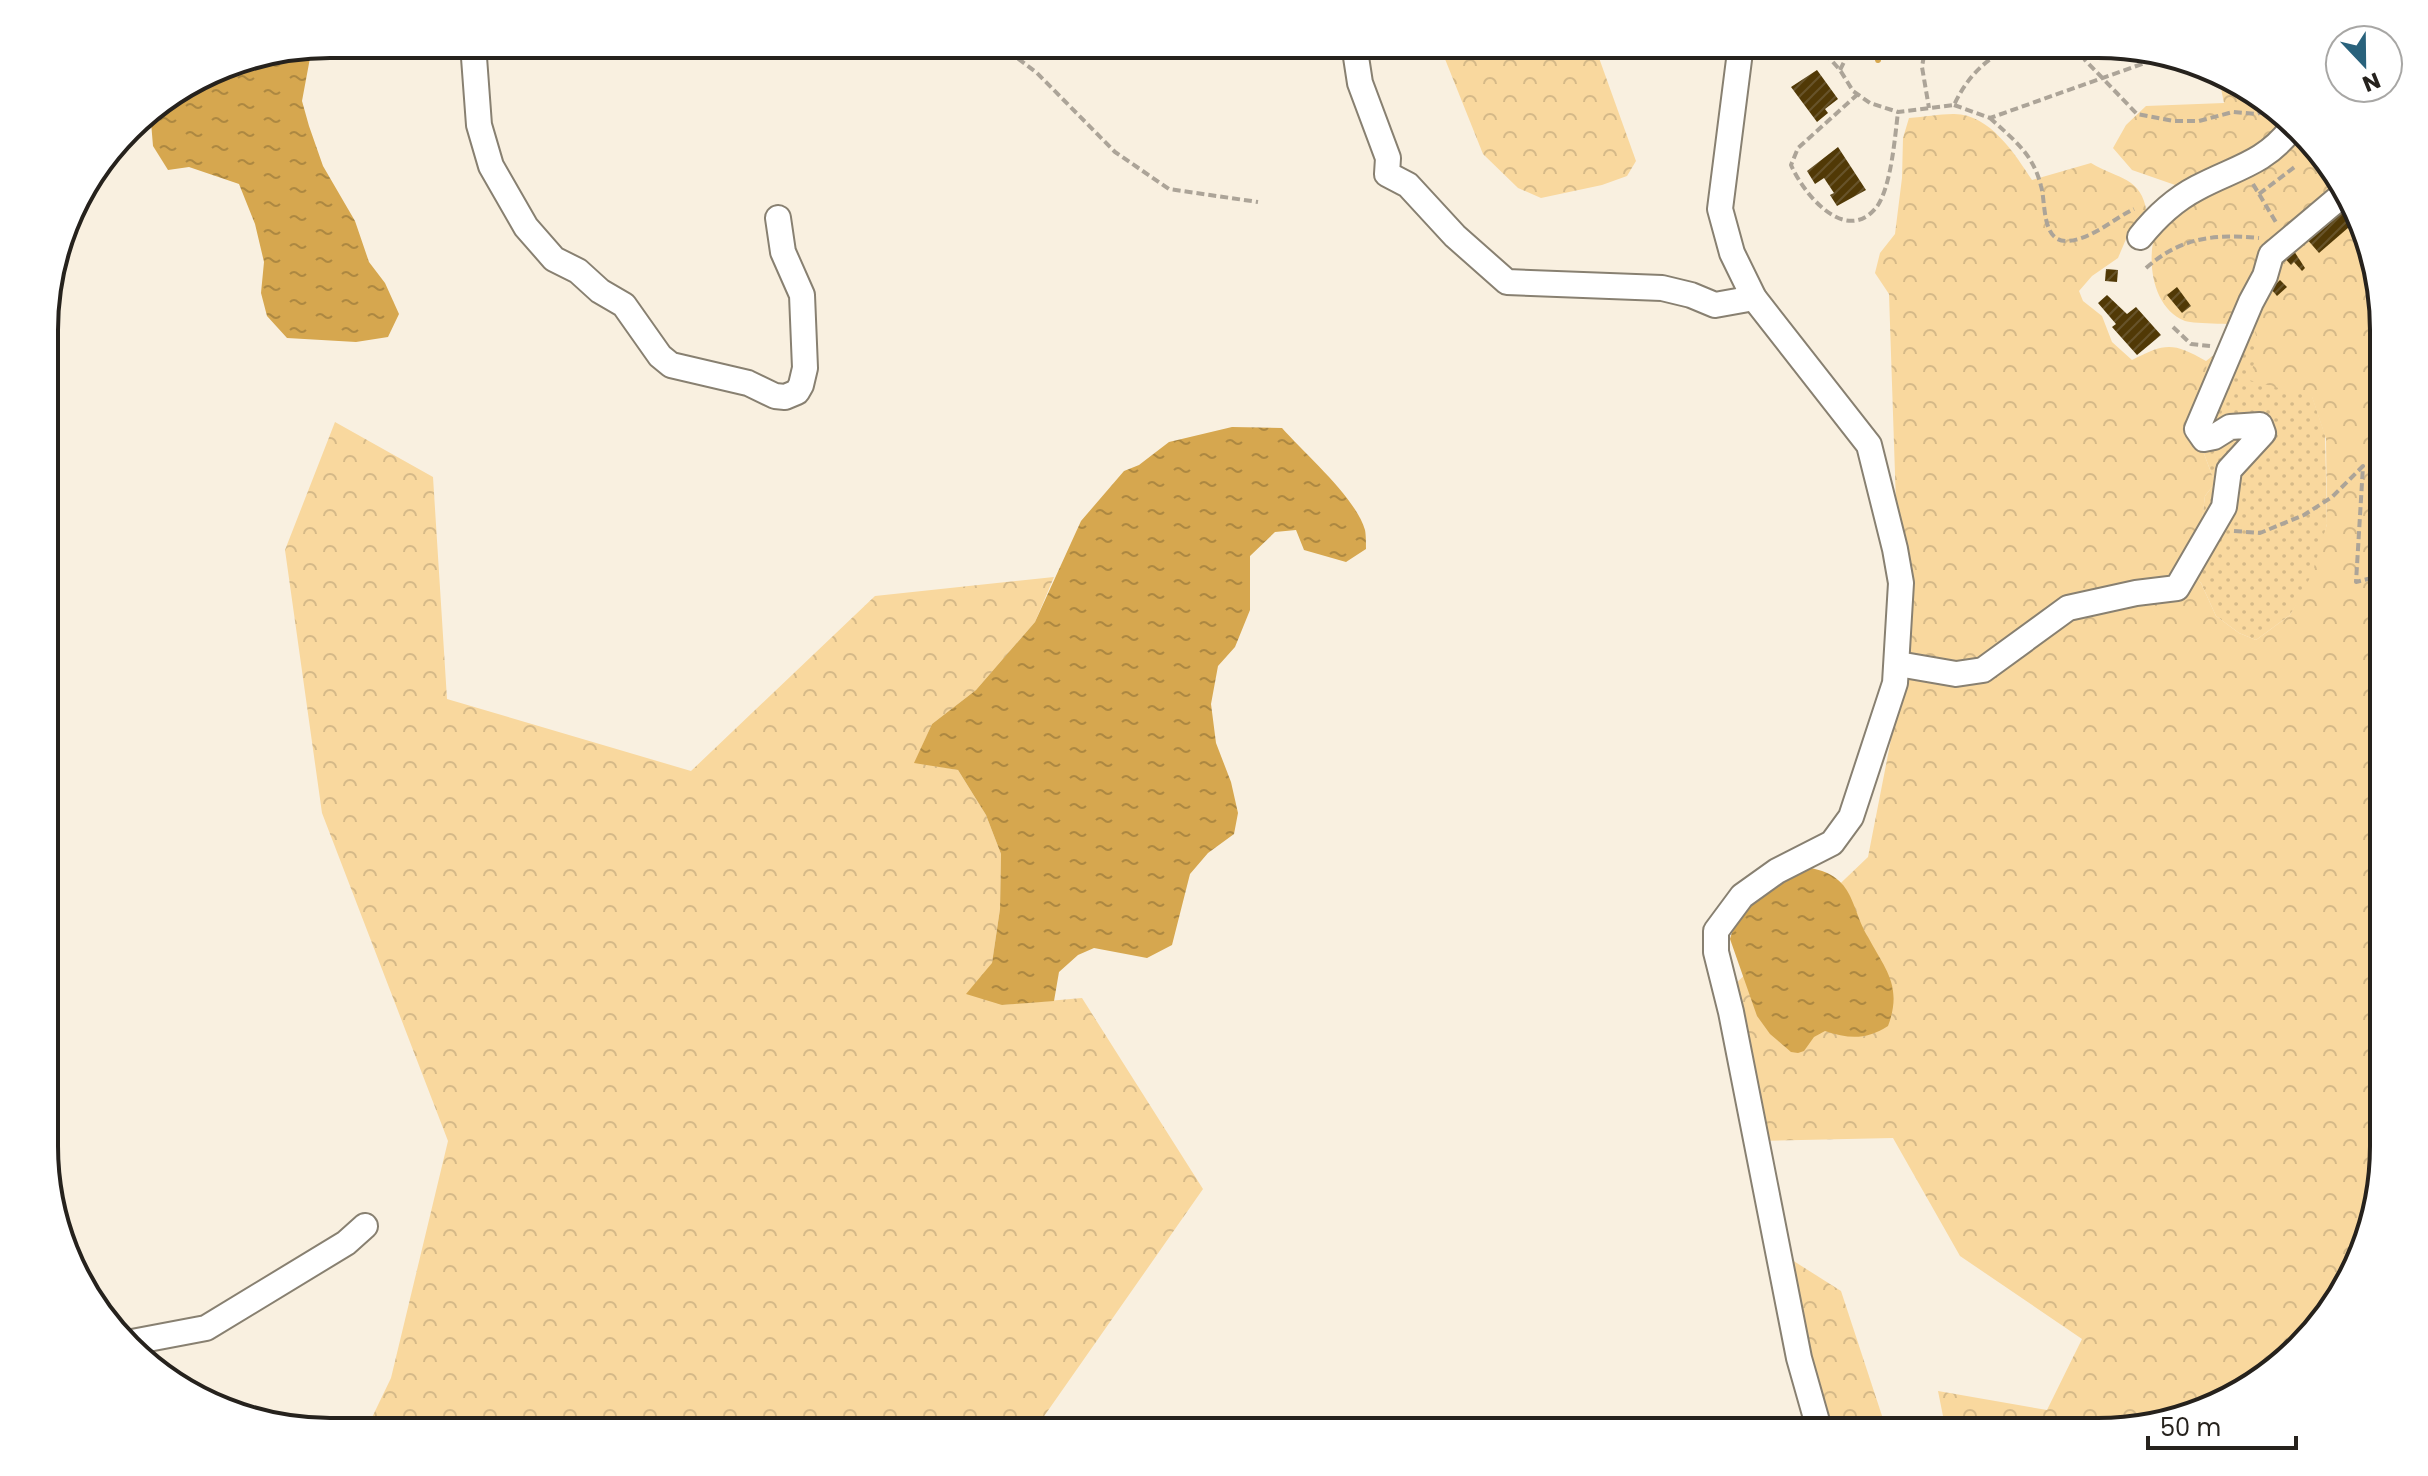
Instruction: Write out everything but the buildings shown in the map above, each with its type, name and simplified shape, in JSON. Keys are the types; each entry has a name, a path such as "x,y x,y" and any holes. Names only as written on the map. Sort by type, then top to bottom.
{"street":[{"path":"1356,58 1360,83 1388,158 1387,174 1408,185 1455,236 1507,282 1662,288 1715,305 1754,298"},
{"path":"1739,58 1720,209 1732,253 1754,298 1869,445 1901,583 1895,683 1851,817 1832,843 1777,871 1742,896 1716,931 1716,952 1731,1012 1799,1358 1816,1417"},
{"path":"474,59 479,125 491,166 526,227 554,259 578,271 600,291 624,305 660,356 671,365 748,383 775,396 785,397 797,392 805,368 802,295 783,252 778,218"},
{"path":"2140,237 2155,218 2176,201 2266,155 2286,134"},
{"path":"1898,664 1956,674 1983,670 2068,608 2136,593 2177,588 2224,507 2229,470 2263,433 2260,425 2230,427 2204,439 2197,429 2232,344 2265,276 2271,255 2336,200"},
{"path":"141,1340 206,1328 346,1243 365,1226"}],"path":[{"path":"1830,58 1853,91 1870,103 1898,112 1954,105 1990,118 2031,161 2042,188 2046,220 2052,235 2060,240 2076,239 2101,229 2129,211"},
{"path":"1840,70 1846,58"},
{"path":"1924,58 1922,67 1929,108"},
{"path":"1954,105 1962,87 1991,58"},
{"path":"2084,58 2137,114 2174,121 2199,121 2233,112 2261,112"},
{"path":"1018,59 1037,73 1115,152 1169,189 1258,202"},
{"path":"1990,118 2147,63"},
{"path":"1858,94 1798,148 1791,165 1827,213 1847,222 1862,219 1876,209 1884,189 1898,112"},
{"path":"2259,194 2296,166"},
{"path":"2243,168 2283,245"},
{"path":"2146,268 2162,254 2207,236 2264,239 2283,245"},
{"path":"2173,327 2191,344 2232,344"},
{"path":"2211,529 2260,533 2289,521 2332,497 2363,466 2356,582 2369,579"}],"green space":[{"path":"1445,58 1599,58 1636,161 1627,176 1602,185 1541,198 1518,188 1483,154"},
{"path":"2221,88 2264,114 2314,164 2342,210 2356,243 2365,277 2369,312 2369,1164 2365,1199 2349,1250 2334,1282 2314,1312 2264,1362 2234,1382 2202,1397 2151,1413 2116,1417 1943,1417 1938,1391 2047,1410 2082,1339 1960,1256 1893,1138 1761,1141 1731,988 1868,857 1902,683 1889,294 1875,273 1880,253 1895,234 1903,138 1909,118 1966,115 2000,137 2032,180 2091,163 2127,180 2140,192 2147,213 2129,232 2118,258 2092,276 2079,291 2083,301 2102,316 2112,342 2132,360 2153,350 2169,347 2185,350 2206,361 2207,381 2194,405 2191,419 2215,483 2205,496 2201,528 2179,560 2201,583 2216,616 2239,633 2256,640 2290,615 2312,574 2327,524 2326,439 2312,397 2249,380 2259,346 2253,325 2185,321 2165,306 2154,282 2153,242 2178,186 2132,170 2113,148 2126,125 2146,106 2224,103"},
{"path":"2253,325 2260,346 2312,396 2325,435 2327,524 2315,574 2290,615 2256,640 2239,633 2216,616 2201,583 2179,560 2201,528 2205,496 2215,483 2191,419 2206,381 2206,361"},
{"path":"335,422 433,477 447,699 691,771 875,596 1054,577 1035,622 976,690 932,724 915,762 958,770 986,815 1001,854 1000,909 992,963 1002,1005 1082,998 1203,1189 1043,1418 372,1418 391,1378 448,1141 322,813 285,550"},
{"path":"1781,1253 1841,1291 1882,1417 1813,1417"}],"water":[{"path":"310,59 302,101 309,126 323,166 355,221 369,262 385,283 399,314 388,337 356,342 287,338 267,316 261,293 264,262 255,224 239,184 189,167 168,170 153,146 151,125 210,86 260,67"},
{"path":"1232,427 1282,428 1352,504 1365,530 1366,547 1346,562 1304,550 1296,530 1275,532 1250,556 1250,610 1235,647 1218,666 1211,704 1216,743 1231,782 1238,813 1234,834 1208,853 1190,874 1172,945 1147,958 1094,948 1078,955 1059,972 1054,1001 1002,1005 966,994 992,963 1000,909 1001,854 986,815 958,770 914,763 932,724 976,690 1035,622 1081,521 1124,471 1139,465 1169,442"},
{"path":"1811,868 1836,878 1844,886 1890,978 1894,1000 1888,1026 1880,1031 1857,1037 1825,1031 1798,1053 1791,1052 1770,1034 1757,1016 1730,939 1751,903 1785,879"}]}
